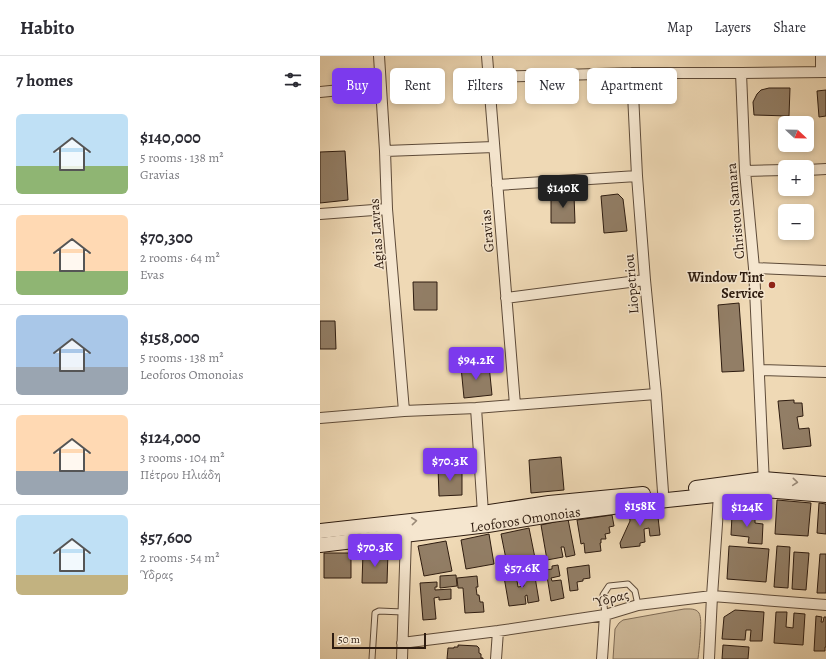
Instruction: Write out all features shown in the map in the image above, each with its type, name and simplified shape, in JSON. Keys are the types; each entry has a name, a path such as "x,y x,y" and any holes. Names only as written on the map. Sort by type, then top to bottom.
{"main road":[{"name":"Leoforos Omonoias","path":"320,531 483,513 549,503 663,492 764,485 826,484"},
{"name":"Leoforos Omonoias","path":"320,546 488,525 551,515 720,495 764,485 826,495"}],"street":[{"name":"Agias Lavras","path":"379,56 379,68"},
{"name":"Gravias","path":"487,56 488,68"},
{"path":"677,73 824,72 821,56"},
{"name":"Christou Samara","path":"740,73 745,171 754,268 764,485"},
{"path":"517,76 587,74"},
{"path":"320,92 332,91"},
{"name":"Agias Lavras","path":"381,104 387,209 404,411"},
{"name":"Gravias","path":"490,104 516,405"},
{"name":"Liopetriou","path":"634,104 637,176 663,492"},
{"path":"385,151 494,147"},
{"path":"814,170 826,169"},
{"path":"745,171 778,170"},
{"path":"497,186 637,176"},
{"path":"320,214 387,209"},
{"path":"754,268 826,271"},
{"path":"506,298 645,280"},
{"path":"759,370 826,372"},
{"path":"320,418 656,394"},
{"path":"476,408 483,513"},
{"path":"709,659 712,596 720,495"},
{"path":"402,659 406,536"},
{"name":"Ύδρας","path":"402,643 498,631 605,615 638,605 712,596 826,605"},
{"path":"602,659 605,615"},
{"path":"496,659 498,631"}],"lane":[{"path":"605,615 603,595 609,586 628,584 635,591 638,605"},
{"path":"372,659 375,613 379,611 403,612"}],"shaded area":[{"path":"684,609 696,610 700,616 701,621 698,659 613,659 615,629 623,620"}],"building":[{"path":"769,88 790,88 789,116 754,115 753,102 761,90"},
{"path":"826,90 826,116 819,117 817,91"},
{"path":"345,151 348,200 320,203 320,152"},
{"path":"618,194 623,199 627,231 604,233 601,196"},
{"path":"574,195 575,223 551,223 551,196"},
{"path":"413,282 437,282 437,310 414,310"},
{"path":"739,303 744,371 722,372 718,305"},
{"path":"320,321 335,321 336,349 320,349"},
{"path":"489,365 492,395 464,398 461,367"},
{"path":"794,400 794,403 802,403 803,416 797,417 799,429 809,428 811,446 783,449 778,401"},
{"path":"561,457 564,490 531,493 529,460"},
{"path":"438,468 462,468 462,495 439,496"},
{"path":"739,500 764,502 763,517 732,515 733,505"},
{"path":"777,500 811,503 808,536 775,534"},
{"path":"819,503 826,504 826,534 817,533"},
{"path":"657,508 660,535 650,536 649,528 644,529 645,542 640,543 640,546 621,548 620,543 630,521 629,511"},
{"path":"612,515 614,526 609,527 610,533 605,534 606,539 601,539 601,551 585,553 584,543 581,544 577,520"},
{"path":"732,515 755,516 755,523 763,524 762,544 748,543 749,537 731,535"},
{"path":"568,519 575,555 566,557 564,547 561,547 563,557 547,560 541,525"},
{"path":"529,528 535,558 507,564 501,534"},
{"path":"489,534 494,564 466,569 461,540"},
{"path":"446,541 452,571 424,576 418,546"},
{"path":"729,546 769,549 766,582 727,579"},
{"path":"777,546 790,547 788,588 774,587"},
{"path":"363,552 388,552 387,583 362,583"},
{"path":"794,552 809,553 806,590 792,589"},
{"path":"324,553 351,553 351,578 324,578"},
{"path":"820,554 826,554 826,593 817,593"},
{"path":"558,565 560,576 551,578 552,581 561,580 564,598 551,601 546,570 552,569 552,566"},
{"path":"589,565 590,578 577,582 578,590 570,591 567,568"},
{"path":"534,571 539,601 528,603 527,595 525,596 526,604 509,606 504,577 516,574 518,587 524,586 522,573"},
{"path":"456,575 457,586 440,588 440,576"},
{"path":"477,576 477,595 479,595 480,602 483,602 484,612 465,613 463,588 458,588 457,578"},
{"path":"437,582 437,587 435,587 435,590 451,589 451,599 439,600 439,597 434,598 436,619 423,620 420,583"},
{"path":"735,610 764,612 762,641 750,641 751,630 746,630 745,640 722,639 724,617"},
{"path":"776,612 787,612 786,627 793,628 794,613 805,614 803,645 774,643"},
{"path":"816,616 822,617 821,622 823,622 824,617 826,617 825,651 814,651"},
{"path":"458,645 477,646 479,648 479,653 481,654 481,658 483,659 447,659 448,648 458,647"},
{"path":"723,645 749,647 748,659 722,659"}],"place":[{"name":"Window Tint Service","path":"772,285"}]}
